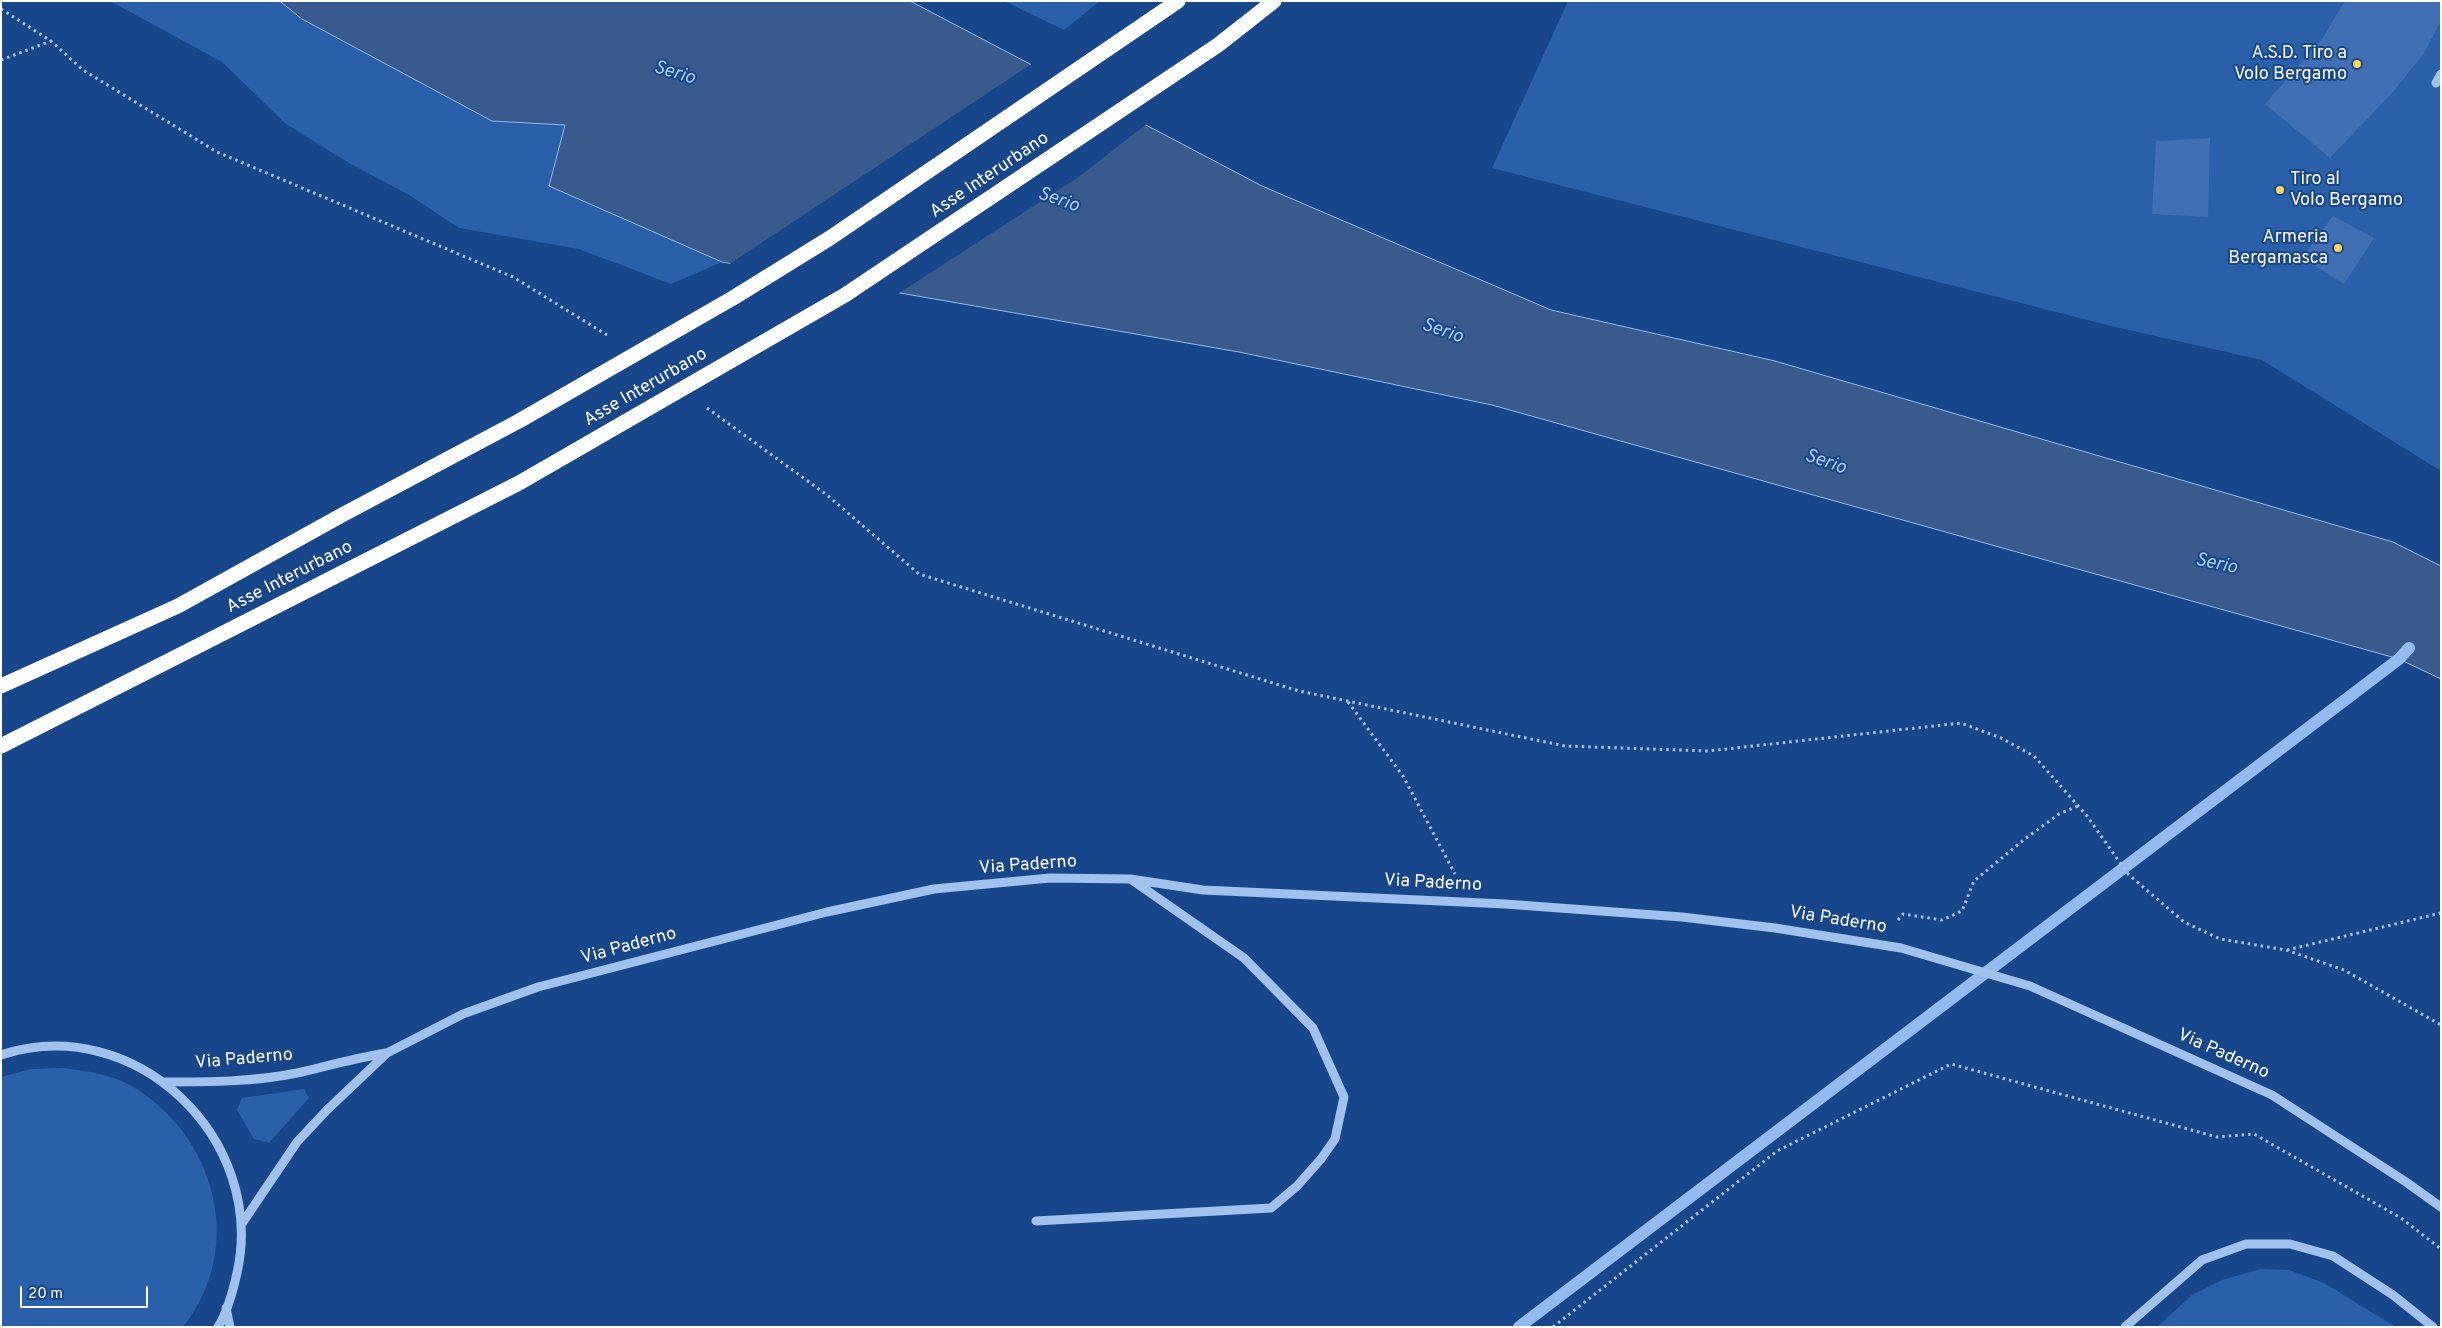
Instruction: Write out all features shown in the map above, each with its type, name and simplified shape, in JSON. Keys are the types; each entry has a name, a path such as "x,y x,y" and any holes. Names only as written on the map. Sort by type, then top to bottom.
{"highway":[{"name":"Asse Interurbano","path":"1,686 178,606 342,515 519,421 733,298 830,238 1178,1"},
{"name":"Asse Interurbano","path":"1,746 519,483 846,295 1218,45 1274,1"}],"street":[{"path":"2436,83 2441,74"},
{"name":"Via Paderno","path":"242,1225 297,1142 387,1053 463,1014 538,987 827,912 934,889 1050,878 1130,879 1203,890 1470,902 1682,917 1879,943 1901,948 2030,986 2272,1095 2406,1182 2441,1207"},
{"path":"1036,1221 1271,1208 1297,1186 1321,1159 1335,1139 1344,1097 1313,1028 1244,958 1130,879"},
{"path":"1,1055 41,1048 73,1048 105,1054 135,1065 163,1082 188,1103 209,1129 226,1159 237,1191 242,1225 240,1259 233,1292 218,1327"},
{"name":"Via Paderno","path":"163,1082 213,1082 295,1073 352,1058 387,1053"},
{"path":"2125,1327 2202,1260 2246,1244 2290,1244 2333,1256 2393,1295 2433,1327"},
{"path":"226,1308 230,1327"}],"path":[{"path":"1,8 51,40 83,70 217,152 513,276 610,338"},
{"path":"1,60 51,40"},
{"path":"706,408 826,495 920,574 1299,691 1565,746 1708,751 1961,723 2001,738 2034,756 2086,816 2128,874 2184,922 2220,939 2286,950 2344,970 2441,1025"},
{"path":"1347,701 1403,776 1470,902"},
{"path":"1879,943 1903,914 1942,920 1962,911 1974,881 2060,814 2078,806"},
{"path":"2286,950 2441,913"},
{"path":"1553,1327 1777,1151 1951,1064 2217,1137 2254,1134 2400,1218 2441,1249"}],"shaded area":[{"path":"110,1 280,1 302,19 492,121 566,125 549,186 722,262 671,284 579,249 459,228 409,195 349,163 286,124 222,62"},
{"path":"1004,1 1100,1 1064,30"},
{"path":"1568,1 2441,1 2441,471 2262,360 2111,326 1492,168"},
{"path":"64,1068 106,1076 130,1085 159,1106 183,1132 201,1162 212,1194 217,1228 214,1262 203,1296 183,1327 1,1327 1,1077 31,1069"},
{"path":"304,1089 309,1098 269,1143 254,1139 237,1110 242,1098"},
{"path":"2260,1269 2289,1270 2324,1283 2396,1327 2157,1327 2192,1295 2222,1280"}],"water":[{"name":"Serio","path":"280,1 910,1 1262,186 1551,310 1775,361 2393,542 2441,566 2441,679 2399,659 1492,405 1239,352 722,262 549,186 565,125 492,121 302,19"}],"pier":[{"path":"1033,63 1148,123 1077,178 896,295 728,265"}],"building":[{"name":"A.S.D. Tiro a Volo Bergamo","path":"2345,1 2441,1 2441,21 2424,53 2393,92 2330,158 2265,104 2322,39"},
{"path":"2210,138 2208,217 2152,214 2156,141"},
{"name":"Armeria Bergamasca","path":"2333,216 2374,238 2344,284 2302,258"}],"waterway":[{"path":"1519,1327 2399,659 2409,648"}],"place":[{"name":"A.S.D. Tiro a Volo Bergamo","path":"2357,64"},
{"name":"Tiro al Volo Bergamo","path":"2280,190"},
{"name":"Armeria Bergamasca","path":"2338,248"}]}
